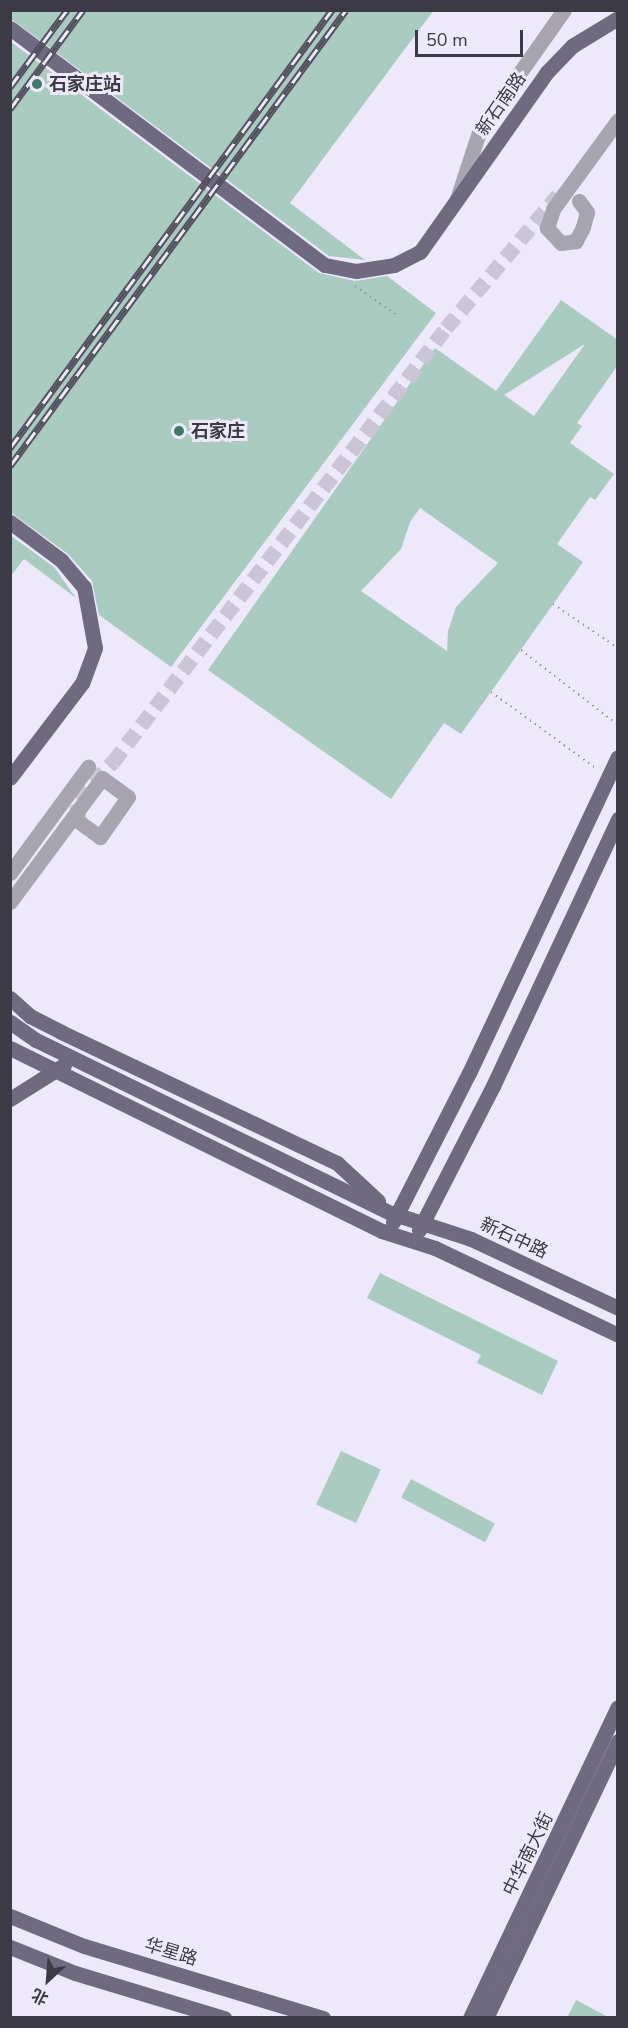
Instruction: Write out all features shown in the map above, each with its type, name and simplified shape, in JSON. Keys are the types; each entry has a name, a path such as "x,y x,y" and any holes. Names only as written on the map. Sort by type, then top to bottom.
{"main road":[{"name":"新石南路","path":"10,28 330,267 369,270 406,260 424,247 547,72 572,46 618,18"},
{"path":"10,522 61,560 84,587 95,648 82,683 10,778"},
{"path":"387,1232 394,1214 469,1074 607,776 618,757"},
{"path":"414,1241 504,1064 618,819"},
{"path":"10,998 30,1016 337,1163 394,1214"},
{"name":"新石中路","path":"10,1022 36,1040 394,1214 471,1239 618,1308"},
{"path":"10,1099 58,1070 89,1045"},
{"path":"10,1048 387,1232 435,1248 618,1335"},
{"name":"中华南大街","path":"470,2018 618,1707"},
{"name":"中华南大街","path":"486,2018 618,1741"},
{"name":"华星路","path":"10,1916 84,1946 323,2018"},
{"path":"10,1947 75,1973 224,2018"}],"street":[{"path":"456,202 480,129 564,10"},
{"path":"579,201 587,212 583,227 576,241 561,243 547,228 553,209 618,120"},
{"path":"10,873 88,767"},
{"path":"10,903 102,778 128,797 100,837 79,822"}],"path":[{"path":"352,284 397,315"},
{"path":"553,604 618,648"},
{"path":"521,650 618,725"},
{"path":"491,692 607,776"}],"building":[{"path":"10,10 434,10 290,203 365,260 329,256 10,18"},
{"name":"石家庄","path":"10,41 319,273 355,281 387,276 436,313 171,667 99,615 92,581 68,554 10,512"},
{"path":"561,300 618,340 618,365 577,423 582,426 570,443 614,474 595,500 590,497 557,544 583,562 461,734 444,723 391,799 208,670 435,348 496,391","holes":["585,344 534,416 504,395","420,508 498,563 456,607 448,631 447,651 361,591 401,549 410,522"]},
{"path":"10,535 54,567 76,598 24,559 10,577"},
{"path":"380,1273 558,1361 542,1395 477,1363 481,1355 367,1298"},
{"path":"341,1451 381,1470 356,1523 316,1504"},
{"path":"411,1479 495,1524 485,1542 401,1498"},
{"path":"576,2000 610,2018 567,2018"}],"tunnel":[{"path":"79,819 76,798 113,762 446,328 558,195"}],"railway":[{"path":"10,87 67,10"},
{"path":"10,109 83,10"},
{"path":"10,448 332,10"},
{"path":"10,466 346,10"}],"place":[{"name":"石家庄站","path":"37,84"},
{"name":"石家庄","path":"179,431"}]}
